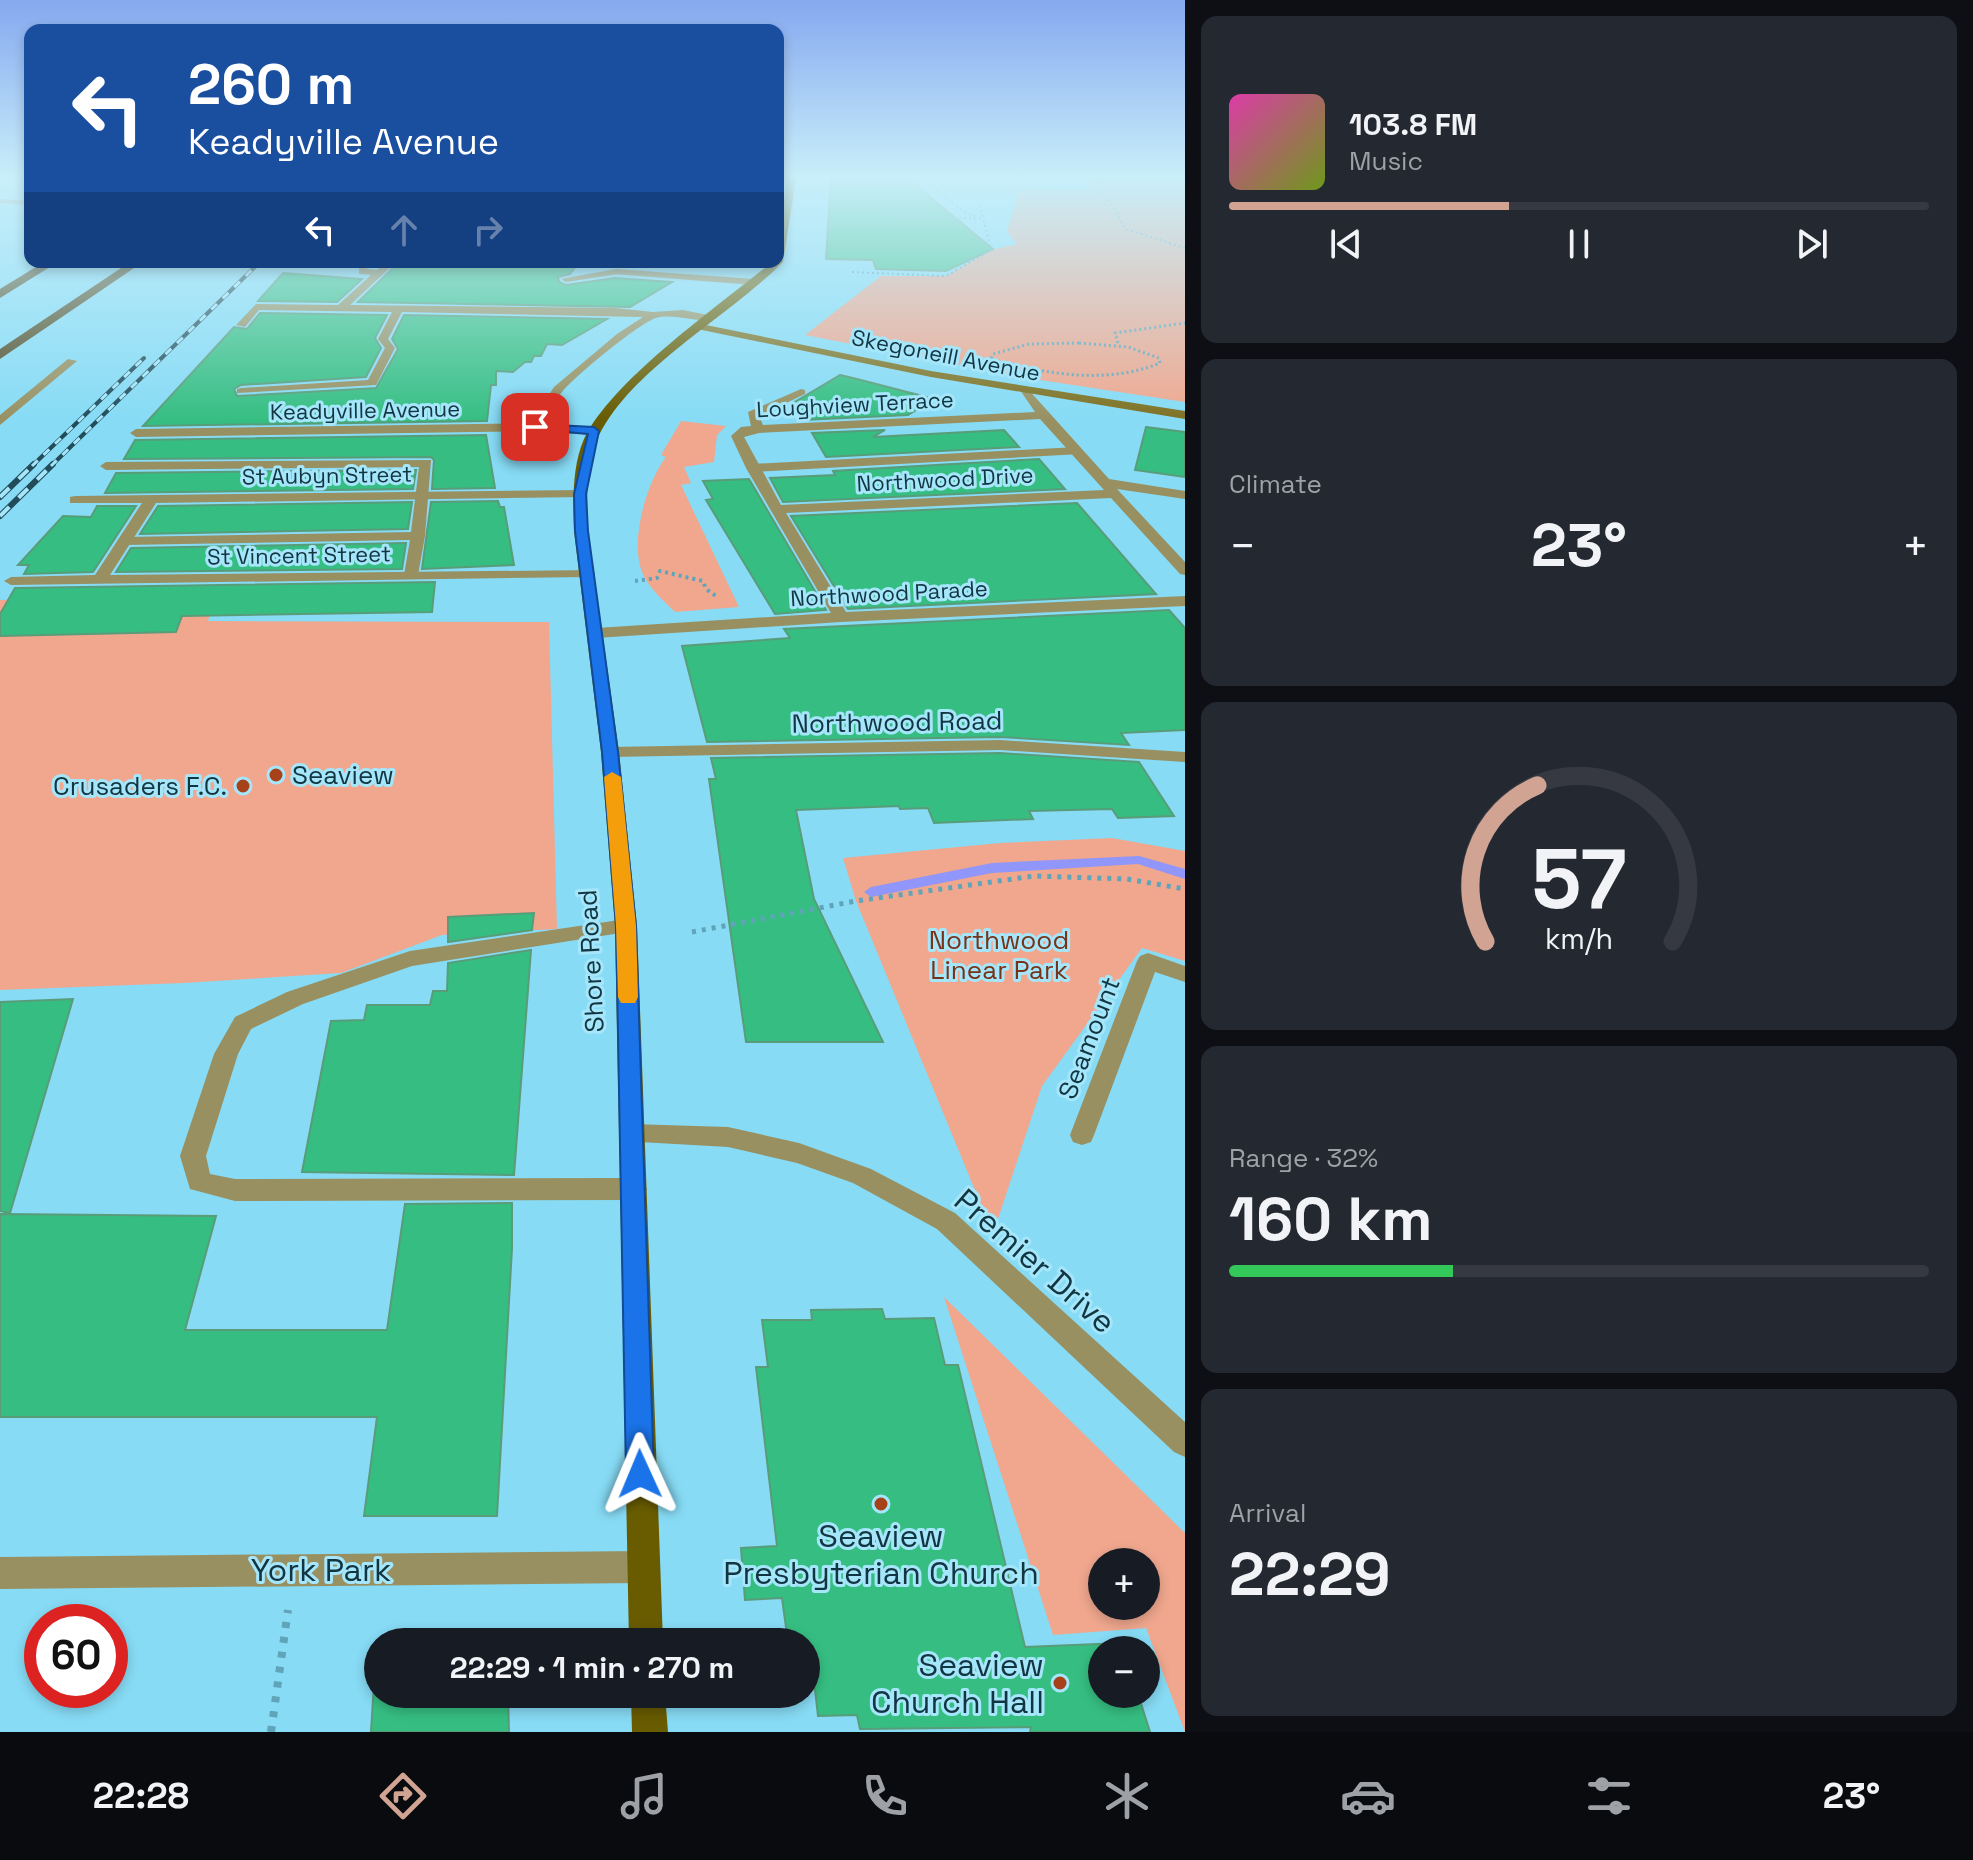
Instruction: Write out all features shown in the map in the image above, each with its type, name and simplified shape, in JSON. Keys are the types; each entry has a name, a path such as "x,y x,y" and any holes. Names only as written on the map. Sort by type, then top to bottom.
{"highway":[{"path":"0,294 42,268"},
{"path":"0,355 128,268"}],"main road":[{"name":"Shore Road","path":"645,1628 626,926 610,752 580,494 594,431 623,392 771,268"},
{"path":"649,1708 650,1732"}],"street":[{"path":"363,268 362,272 379,273"},
{"path":"341,308 384,268"},
{"path":"566,279 616,272 754,282"},
{"path":"241,325 256,307 615,311 713,317"},
{"path":"241,391 372,383 390,348 383,339 398,309"},
{"path":"535,427 558,389 621,336 653,315"},
{"name":"Skegoneill Avenue","path":"701,327 1026,390 1185,415"},
{"path":"0,421 72,361"},
{"path":"1026,390 1043,415 1185,571"},
{"path":"759,429 752,415 801,392"},
{"name":"Loughview Terrace","path":"841,617 752,468 737,436 745,430 759,429 1043,415"},
{"name":"Keadyville Avenue","path":"136,433 535,427 594,431"},
{"path":"752,468 1077,451"},
{"path":"106,466 426,463 411,575"},
{"name":"Northwood Drive","path":"777,509 1111,488 1185,495"},
{"name":"St Aubyn Street","path":"75,500 580,494"},
{"path":"100,579 152,499"},
{"path":"124,541 418,536"},
{"name":"St Vincent Street","path":"11,581 588,573"},
{"name":"Northwood Parade","path":"596,633 841,617 1185,601"},
{"name":"Northwood Road","path":"610,752 1000,745 1185,757"},
{"path":"626,926 410,959 295,998 243,1023 226,1054 193,1156 199,1182 235,1190 634,1189"},
{"name":"Seamount","path":"1082,1135 1148,961 1185,974"},
{"name":"Premier Drive","path":"631,1134 728,1137 799,1153 862,1176 946,1221 1185,1442"},
{"name":"York Park","path":"0,1573 643,1567"}],"path":[{"path":"852,272 946,276 976,259"},
{"path":"1119,344 1029,344 1004,349 993,354 991,359 1026,369 1096,375 1127,374 1160,363 1159,358 1119,344 1115,333 1185,323"},
{"path":"635,581 657,578 660,571 673,572 703,581 706,589 720,599"},
{"path":"692,932 856,901 1034,876 1127,879 1185,889"},
{"path":"271,1732 293,1570"}],"green space":[{"path":"976,259 1185,259 1185,402 1027,378 805,335 881,276 946,276"},
{"path":"681,421 726,426 717,435 714,462 684,467 691,483 681,485 739,607 675,612 651,587 640,565 638,533 641,516 652,483 666,457 661,455"},
{"name":"Seaview","path":"216,593 208,621 549,622 557,929 442,935 341,973 0,990 0,600"},
{"name":"Northwood Linear Park","path":"1112,838 1185,851 1185,961 1142,948 1042,1086 993,1234 856,901 843,858 1000,843"},
{"path":"944,1297 1185,1533 1185,1732 1160,1665 1160,1636 1149,1636 1146,1628 1053,1635"}],"building":[{"path":"826,259 972,259 946,271 876,269 873,260"},
{"path":"393,268 574,268 570,274 558,277 559,282 566,285 615,278 672,282 630,307 358,302"},
{"path":"283,273 362,279 337,302 258,301"},
{"path":"260,313 387,315 375,338 381,348 366,377 241,385 234,389 237,396 376,388 398,349 392,339 404,315 607,319 562,345 547,344 541,356 534,356 531,362 525,362 513,372 496,371 496,385 491,385 487,421 143,426 234,327 247,329"},
{"path":"840,375 934,399 908,415 803,420 793,403"},
{"path":"1146,427 1185,432 1185,477 1135,470"},
{"path":"885,430 873,437 1004,430 1019,447 826,457 812,433"},
{"path":"486,435 495,488 432,489 434,460 431,457 124,459 135,440"},
{"path":"1039,459 1065,489 783,502 770,478 835,475 833,471"},
{"path":"416,470 413,489 105,493 116,473"},
{"path":"749,479 826,610 775,614 706,500 713,499 703,481"},
{"path":"498,501 500,507 504,507 514,565 422,569 431,502"},
{"path":"412,502 408,529 140,534 158,506"},
{"path":"1077,503 1156,594 848,609 791,516"},
{"path":"97,506 136,506 93,572 24,574 29,565 18,565 63,516 91,517"},
{"path":"406,543 402,569 116,572 131,548"},
{"path":"435,582 432,612 182,616 176,632 0,636 0,614 15,588"},
{"path":"1169,610 1185,628 1185,730 1121,733 1129,745 1000,737 707,742 682,646 790,638 784,629"},
{"path":"1000,753 1139,762 1174,816 1118,818 1112,809 1029,811 1033,819 934,823 928,808 900,809 899,806 796,810 814,899 883,1042 746,1042 709,779 716,779 711,758"},
{"path":"534,913 532,930 448,942 448,917"},
{"path":"531,950 514,1175 302,1172 331,1021 364,1020 367,1005 430,1005 433,991 447,991 448,963"},
{"path":"73,999 10,1213 0,1211 0,1002"},
{"path":"512,1203 497,1516 364,1516 377,1417 0,1417 0,1214 216,1216 185,1330 387,1330 405,1204"},
{"name":"Seaview Presbyterian Church","path":"882,1309 885,1319 934,1318 945,1365 958,1365 1025,1647 1088,1644 1088,1708 1142,1708 1150,1732 1030,1732 1031,1727 860,1729 857,1715 818,1716 820,1628 786,1628 782,1598 745,1600 741,1548 777,1546 756,1367 768,1367 762,1320 812,1320 811,1310"},
{"path":"372,1708 508,1708 509,1732 371,1732"}],"waterway":[{"path":"871,892 992,868 1139,860 1185,874"}],"railway":[{"path":"51,466 254,268"},
{"path":"32,466 144,358"},
{"path":"0,497 34,464"},
{"path":"0,516 53,464"}],"slow traffic":[{"path":"612,777 626,926 628,997"}],"place":[{"name":"Seaview","path":"276,775"},
{"name":"Crusaders F.C.","path":"243,786"},
{"name":"Seaview Presbyterian Church","path":"881,1504"},
{"name":"Seaview Church Hall","path":"1060,1683"}],"route":[{"path":"535,427 594,431 585,459 580,494 581,531 610,752 626,926 640,1474"}]}
